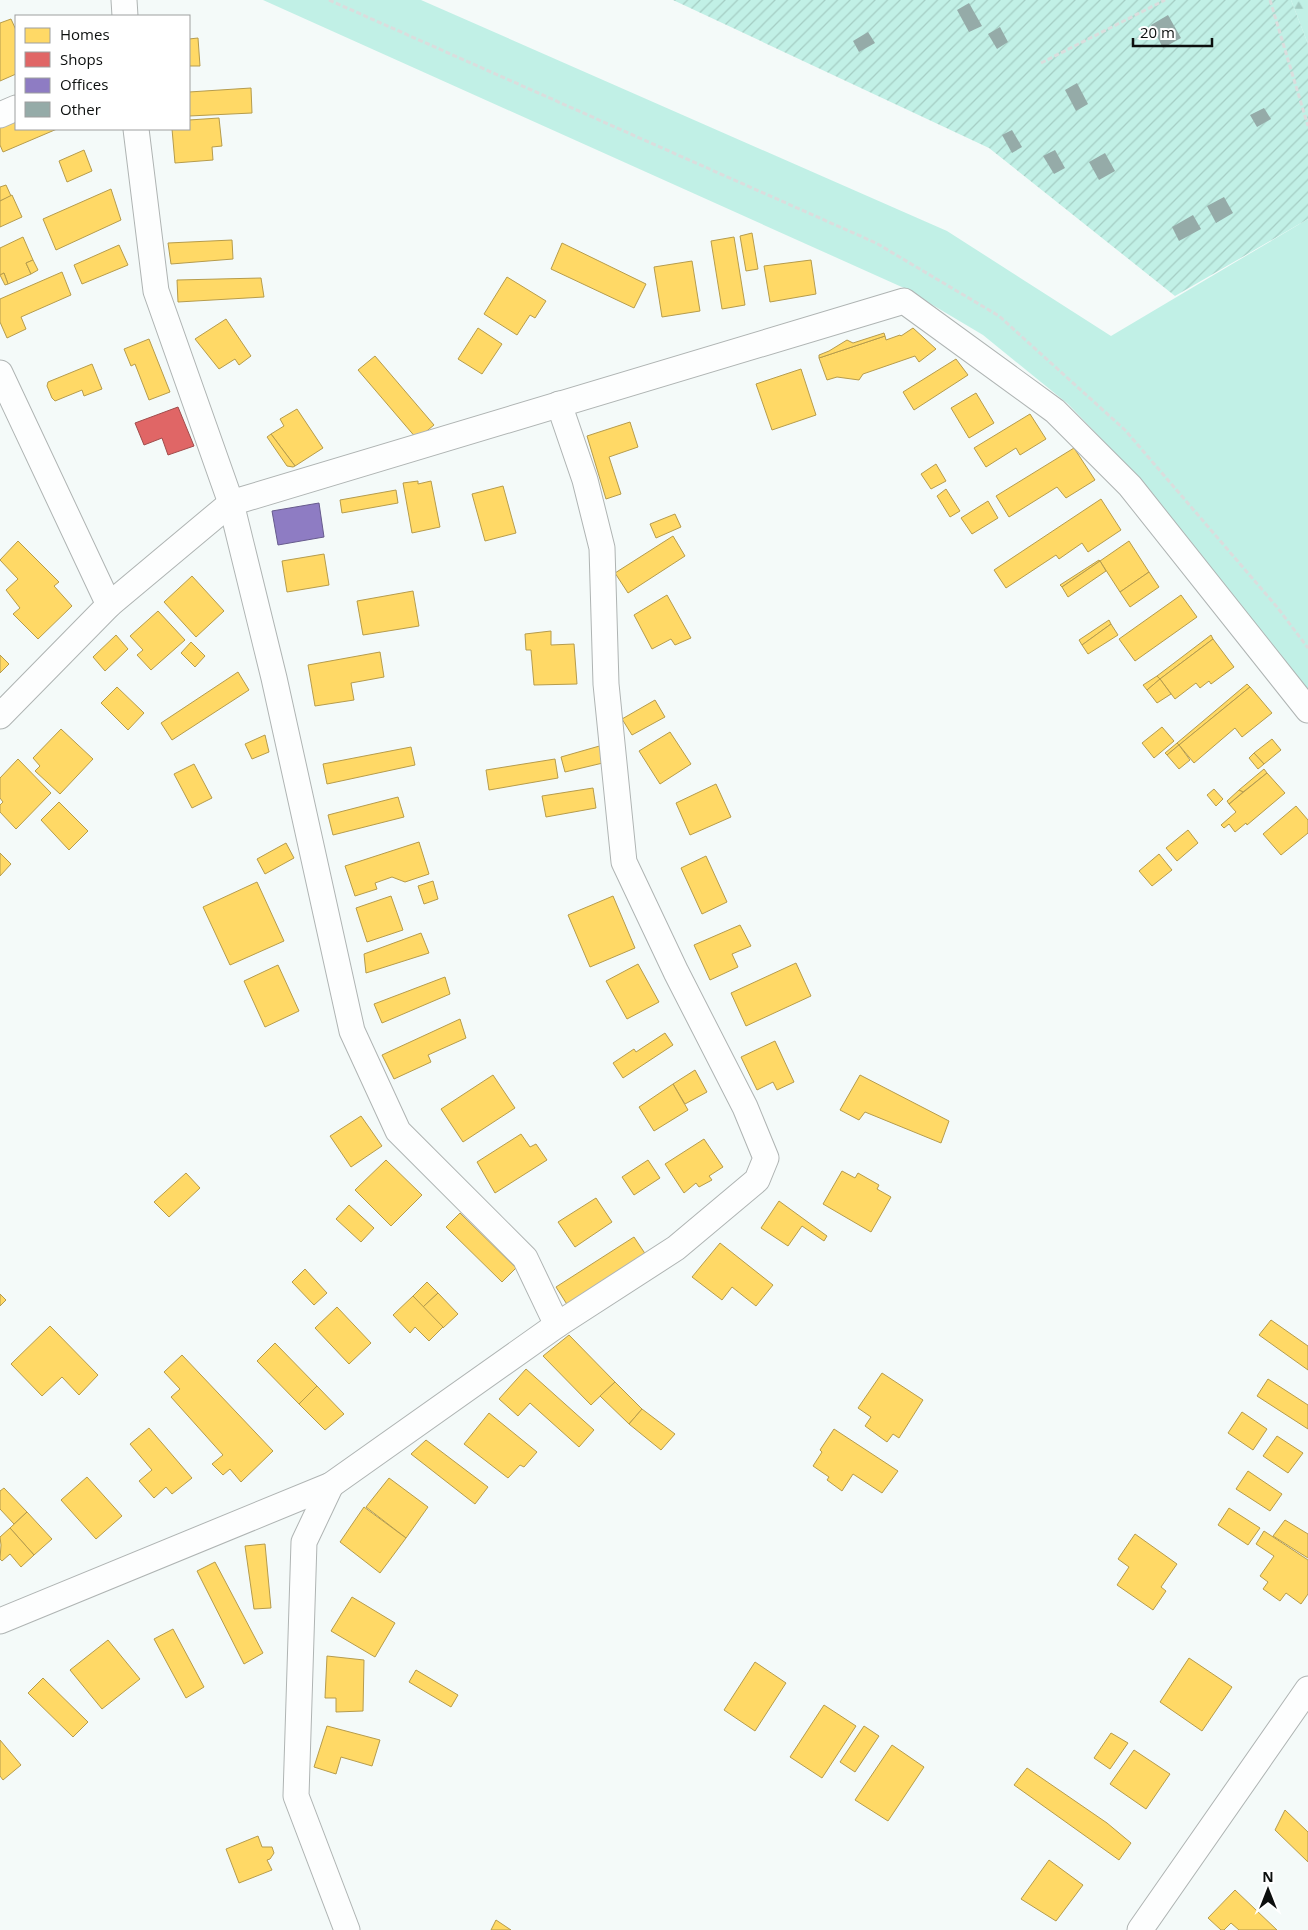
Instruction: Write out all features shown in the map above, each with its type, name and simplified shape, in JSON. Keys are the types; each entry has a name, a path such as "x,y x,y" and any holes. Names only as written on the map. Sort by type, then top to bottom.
{"street":[{"path":"124,0 125,15"},
{"path":"0,115 15,108"},
{"path":"136,130 156,291 231,503 274,678 352,1031 398,1131 525,1258 557,1325"},
{"path":"0,716 109,605 231,503 904,301 1055,411 1130,486 1308,710"},
{"path":"0,373 109,605"},
{"path":"0,1621 330,1485 557,1325 676,1248 757,1180 766,1158 746,1107 676,972 624,862 606,684 602,548 585,480 559,404"},
{"path":"330,1485 304,1542 296,1796 347,1930"},
{"path":"1140,1930 1308,1689"}],"path":[{"path":"328,0 876,244 999,316 1125,430 1277,607 1308,648"},
{"path":"1041,63 1165,0"},
{"path":"1270,0 1308,126"}],"green space":[{"path":"263,0 421,0 947,231 1111,336 1308,219 1308,693 1141,480 1068,404 983,335 904,288"},
{"path":"673,0 1291,0 1308,44 1308,219 1175,296 989,148"},
{"path":"1291,0 1308,0 1308,44"}],"building: Homes":[{"path":"11,19 15,28 15,74 0,81 0,23"},
{"path":"198,38 200,66 190,66 190,39"},
{"path":"251,88 252,113 190,116 190,92"},
{"path":"15,116 15,130 55,130 3,152 0,145 0,123"},
{"path":"219,118 222,146 212,147 213,160 175,163 172,130 190,130 190,120"},
{"path":"84,150 92,171 67,182 59,161"},
{"path":"6,185 11,196 0,201 0,187"},
{"path":"111,189 121,220 56,250 43,219"},
{"path":"12,195 22,217 0,227 0,201"},
{"path":"752,233 758,269 746,271 740,236"},
{"path":"23,237 33,260 26,263 31,274 8,284 4,273 0,275 0,248"},
{"path":"734,237 745,305 722,309 711,241"},
{"path":"232,240 233,259 171,264 168,243"},
{"path":"562,243 646,284 634,308 551,269"},
{"path":"119,245 128,265 82,284 74,265"},
{"path":"33,260 38,270 31,274 26,263"},
{"path":"811,260 816,294 770,302 764,266"},
{"path":"692,261 700,311 662,317 654,267"},
{"path":"62,272 71,295 21,317 26,329 7,338 0,322 0,299"},
{"path":"4,273 8,284 5,285 0,275"},
{"path":"507,277 546,301 535,318 530,315 517,335 484,314"},
{"path":"261,278 264,297 178,302 177,280"},
{"path":"226,319 251,356 239,365 235,359 219,369 195,339"},
{"path":"478,328 502,344 482,374 458,359"},
{"path":"913,328 936,349 919,362 915,356 863,374 859,380 837,377 827,380 819,358 885,336 886,340 901,336"},
{"path":"884,333 885,336 819,358 819,355 847,340 853,343"},
{"path":"149,339 170,392 149,400 135,364 131,366 124,349"},
{"path":"375,356 434,425 417,439 358,370"},
{"path":"956,359 968,375 914,410 903,392"},
{"path":"92,364 102,389 84,396 82,390 55,401 52,398 47,386 48,382"},
{"path":"801,369 816,415 772,430 756,384"},
{"path":"976,393 994,423 969,438 951,408"},
{"path":"297,409 323,448 295,466 271,434 284,426 280,419"},
{"path":"1030,414 1046,439 1020,455 1016,448 986,467 974,448"},
{"path":"630,422 638,447 609,457 621,494 606,499 587,436"},
{"path":"271,434 295,466 287,466 267,437"},
{"path":"1074,448 1095,480 1066,498 1057,487 1009,517 996,496"},
{"path":"936,464 946,481 931,489 921,474"},
{"path":"418,481 418,484 431,481 440,527 412,533 403,483"},
{"path":"503,486 516,533 485,541 472,494"},
{"path":"946,489 960,511 950,517 937,496"},
{"path":"396,490 398,503 342,513 340,500"},
{"path":"1101,499 1121,530 1088,552 1082,543 1059,559 1056,555 1006,588 994,570"},
{"path":"988,501 998,518 972,534 961,518"},
{"path":"675,514 681,527 656,538 650,524"},
{"path":"673,536 685,556 628,593 615,573"},
{"path":"18,541 59,582 54,586 72,606 38,639 13,614 20,608 6,590 18,579 0,560"},
{"path":"1129,541 1149,572 1120,592 1100,561"},
{"path":"324,554 329,585 287,592 282,561"},
{"path":"1099,560 1062,587 1060,585"},
{"path":"1100,561 1106,571 1068,597 1062,587"},
{"path":"1149,572 1159,587 1130,607 1120,592"},
{"path":"192,576 224,611 196,637 164,602"},
{"path":"413,591 419,626 363,635 357,601"},
{"path":"667,595 691,638 675,645 671,639 652,649 634,615"},
{"path":"1181,595 1197,617 1135,661 1119,639"},
{"path":"158,611 185,640 151,670 137,655 143,650 130,636"},
{"path":"1109,620 1111,624 1082,645 1079,640"},
{"path":"1111,624 1118,635 1088,654 1082,645"},
{"path":"551,631 551,645 574,644 577,684 534,685 531,650 526,650 525,634"},
{"path":"116,635 128,649 105,671 93,657"},
{"path":"1211,635 1213,639 1160,679 1157,676"},
{"path":"1213,639 1234,667 1211,684 1209,681 1200,688 1196,683 1175,699 1160,679"},
{"path":"191,642 205,656 195,667 181,653"},
{"path":"380,652 384,677 351,683 354,700 315,706 308,665"},
{"path":"0,655 9,664 0,673"},
{"path":"238,672 249,690 172,740 161,723"},
{"path":"1157,676 1160,679 1147,690 1143,685"},
{"path":"1160,679 1171,694 1157,703 1147,690"},
{"path":"1247,684 1250,687 1179,745 1177,743"},
{"path":"117,687 144,713 128,730 101,703"},
{"path":"1250,687 1272,713 1242,737 1235,728 1194,763 1179,745"},
{"path":"655,700 665,717 632,735 622,719"},
{"path":"1162,727 1174,741 1154,758 1142,743"},
{"path":"61,729 93,759 60,794 35,771 40,766 33,758"},
{"path":"670,732 691,764 660,784 639,751"},
{"path":"265,735 269,752 252,759 245,744"},
{"path":"1272,739 1281,750 1264,764 1254,753"},
{"path":"1177,743 1179,745 1167,755 1165,753"},
{"path":"603,745 607,762 565,772 561,757"},
{"path":"1179,745 1190,760 1179,769 1167,755"},
{"path":"411,747 415,765 327,784 323,764"},
{"path":"1254,753 1264,764 1258,769 1249,758"},
{"path":"18,759 51,793 16,829 0,812 0,805 3,802 0,798 0,778"},
{"path":"555,759 558,778 489,790 486,770"},
{"path":"194,764 212,798 192,808 174,774"},
{"path":"1264,769 1267,773 1243,792 1239,790"},
{"path":"1267,773 1285,793 1247,825 1246,823 1235,832 1229,824 1224,828 1221,825 1236,812 1229,804"},
{"path":"716,784 731,817 690,835 676,803"},
{"path":"593,788 596,808 546,817 542,796"},
{"path":"1214,789 1223,799 1216,806 1207,795"},
{"path":"1239,790 1243,792 1229,804 1227,801"},
{"path":"398,797 404,817 333,835 328,815"},
{"path":"59,802 88,831 69,850 41,820"},
{"path":"1296,806 1308,820 1308,833 1281,855 1263,834"},
{"path":"1188,830 1198,843 1177,861 1166,848"},
{"path":"419,842 429,874 405,882 392,877 375,883 377,889 355,896 345,866"},
{"path":"286,843 294,858 265,874 257,859"},
{"path":"0,853 11,864 0,876"},
{"path":"1159,854 1172,870 1152,886 1139,871"},
{"path":"706,856 727,902 702,914 681,868"},
{"path":"433,881 438,899 424,904 418,886"},
{"path":"257,882 284,941 230,965 203,907"},
{"path":"391,896 403,930 367,942 356,908"},
{"path":"613,896 635,948 590,967 568,915"},
{"path":"740,925 751,946 732,954 738,967 710,980 694,945"},
{"path":"421,933 429,953 366,973 364,954"},
{"path":"796,963 811,996 746,1026 731,993"},
{"path":"638,964 659,1002 627,1019 606,981"},
{"path":"278,965 299,1011 265,1027 244,981"},
{"path":"445,977 450,994 382,1023 374,1004"},
{"path":"460,1019 466,1038 428,1055 431,1062 394,1079 382,1055"},
{"path":"665,1033 673,1045 623,1078 613,1063 634,1049 636,1052"},
{"path":"775,1041 794,1082 777,1090 773,1082 757,1090 741,1057"},
{"path":"695,1070 707,1092 685,1104 673,1084"},
{"path":"493,1075 515,1108 463,1142 441,1109"},
{"path":"860,1075 949,1121 941,1143 865,1112 859,1120 840,1110"},
{"path":"673,1084 688,1110 654,1131 639,1107"},
{"path":"361,1116 382,1146 351,1167 330,1136"},
{"path":"521,1134 530,1147 536,1144 547,1160 495,1193 477,1162"},
{"path":"704,1139 723,1167 709,1176 712,1180 699,1187 696,1183 684,1193 665,1164"},
{"path":"386,1160 422,1195 391,1226 355,1190"},
{"path":"648,1160 660,1178 634,1195 622,1177"},
{"path":"842,1171 855,1178 858,1173 879,1185 877,1189 891,1197 871,1232 823,1204"},
{"path":"186,1173 200,1188 169,1217 154,1202"},
{"path":"596,1198 612,1222 575,1247 558,1222"},
{"path":"779,1201 827,1236 824,1241 802,1226 788,1246 761,1228"},
{"path":"349,1205 374,1228 361,1242 336,1219"},
{"path":"460,1213 516,1268 502,1282 446,1227"},
{"path":"634,1237 646,1255 568,1306 556,1287"},
{"path":"720,1243 773,1285 756,1306 732,1287 722,1300 692,1277"},
{"path":"305,1269 327,1293 314,1305 292,1282"},
{"path":"427,1282 438,1293 423,1307 413,1296"},
{"path":"438,1293 458,1314 443,1328 423,1307"},
{"path":"0,1294 6,1300 0,1306"},
{"path":"413,1296 443,1327 429,1341 415,1327 410,1333 393,1315"},
{"path":"337,1307 371,1343 349,1364 315,1328"},
{"path":"1271,1320 1308,1346 1308,1370 1259,1335"},
{"path":"50,1326 98,1375 79,1395 62,1377 42,1396 11,1364"},
{"path":"569,1335 615,1382 591,1405 543,1356"},
{"path":"275,1343 317,1386 299,1404 257,1361"},
{"path":"182,1355 273,1451 241,1482 230,1469 223,1475 212,1464 223,1455 171,1397 180,1389 164,1372"},
{"path":"526,1369 594,1430 579,1447 530,1403 518,1416 499,1399"},
{"path":"882,1373 923,1400 899,1438 893,1434 887,1442 865,1426 871,1417 858,1408"},
{"path":"1268,1379 1308,1405 1308,1429 1257,1396"},
{"path":"615,1382 642,1409 629,1424 600,1396"},
{"path":"317,1386 344,1414 325,1430 299,1404"},
{"path":"642,1409 675,1434 661,1450 629,1424"},
{"path":"1242,1412 1267,1429 1253,1450 1228,1433"},
{"path":"489,1413 537,1452 524,1467 520,1465 508,1478 464,1444"},
{"path":"149,1428 192,1478 172,1494 166,1487 154,1498 139,1481 152,1470 130,1444"},
{"path":"834,1429 898,1471 882,1493 853,1474 842,1491 827,1480 829,1477 813,1466 822,1452 820,1450"},
{"path":"1277,1436 1303,1453 1288,1473 1263,1456"},
{"path":"426,1440 488,1487 475,1504 411,1454"},
{"path":"1248,1471 1282,1494 1270,1511 1236,1489"},
{"path":"87,1477 122,1516 96,1539 61,1500"},
{"path":"389,1478 428,1507 406,1538 366,1507"},
{"path":"4,1488 27,1512 14,1524 0,1509 0,1491"},
{"path":"364,1507 406,1538 380,1573 340,1542"},
{"path":"1229,1508 1260,1528 1248,1545 1218,1525"},
{"path":"27,1512 52,1539 34,1555 10,1528"},
{"path":"1285,1520 1308,1534 1308,1558 1273,1536"},
{"path":"10,1528 34,1555 21,1567 10,1554 2,1561 0,1559 0,1537"},
{"path":"1264,1531 1308,1560 1308,1594 1301,1604 1286,1593 1280,1601 1263,1589 1268,1582 1260,1576 1274,1556 1256,1544"},
{"path":"1135,1534 1177,1564 1161,1587 1166,1591 1153,1610 1117,1585 1129,1567 1118,1559"},
{"path":"265,1544 271,1608 254,1609 245,1546"},
{"path":"215,1562 263,1653 244,1664 197,1571"},
{"path":"352,1597 395,1623 375,1657 331,1631"},
{"path":"173,1629 204,1687 186,1698 154,1639"},
{"path":"108,1640 140,1679 102,1709 70,1670"},
{"path":"327,1656 364,1660 363,1711 336,1712 336,1698 325,1698"},
{"path":"1189,1658 1232,1687 1202,1731 1160,1702"},
{"path":"755,1662 786,1683 755,1731 724,1710"},
{"path":"416,1670 458,1695 451,1707 409,1682"},
{"path":"43,1678 88,1722 73,1737 28,1693"},
{"path":"824,1705 856,1726 822,1778 790,1757"},
{"path":"327,1726 380,1740 372,1766 341,1757 336,1774 314,1767"},
{"path":"864,1726 879,1736 855,1772 840,1762"},
{"path":"1111,1733 1128,1743 1110,1769 1094,1758"},
{"path":"0,1740 21,1765 3,1780 0,1776"},
{"path":"892,1745 924,1767 888,1821 855,1800"},
{"path":"1134,1750 1170,1774 1146,1809 1110,1784"},
{"path":"1027,1768 1107,1823 1131,1843 1119,1860 1014,1785"},
{"path":"1285,1810 1308,1832 1308,1862 1275,1830"},
{"path":"258,1836 262,1847 272,1847 274,1853 267,1860 272,1870 239,1883 226,1849"},
{"path":"1049,1860 1083,1885 1056,1921 1021,1899"},
{"path":"1235,1890 1277,1930 1239,1930 1231,1923 1224,1930 1221,1930 1208,1918"},
{"path":"496,1920 511,1930 491,1930"}],"building: Shops":[{"path":"178,407 194,446 168,455 162,438 144,445 135,423"}],"building: Offices":[{"path":"319,503 324,537 278,545 272,511"}],"building: Other":[{"path":"969,3 982,26 969,32 957,10"},
{"path":"1168,15 1181,38 1163,48 1151,25"},
{"path":"1000,27 1008,42 997,49 988,34"},
{"path":"868,32 875,43 859,52 853,41"},
{"path":"1077,83 1088,104 1076,111 1065,90"},
{"path":"1264,108 1271,119 1257,127 1250,115"},
{"path":"1012,130 1022,147 1012,153 1002,135"},
{"path":"1055,150 1065,168 1054,174 1043,156"},
{"path":"1105,153 1115,171 1099,180 1089,162"},
{"path":"1224,197 1233,213 1216,223 1207,206"},
{"path":"1193,215 1201,229 1179,241 1172,227"}]}
